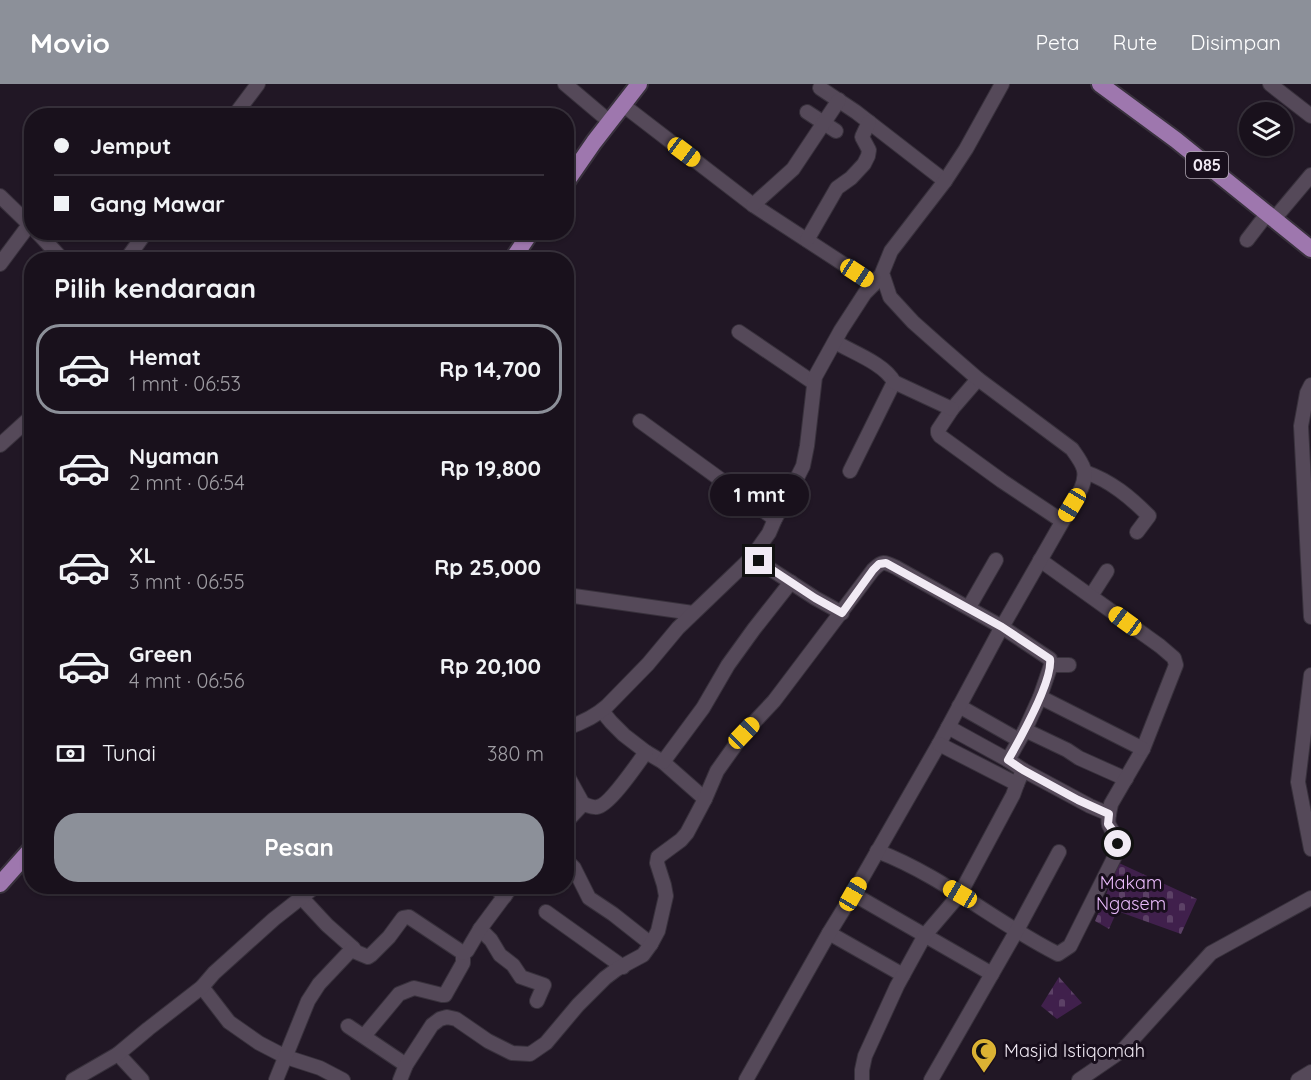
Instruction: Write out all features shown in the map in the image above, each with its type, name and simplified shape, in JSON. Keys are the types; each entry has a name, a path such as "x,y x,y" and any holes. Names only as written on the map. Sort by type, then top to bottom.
{"main road":[{"name":"085","path":"1100,84 1176,140 1311,249"},
{"path":"574,171 623,105 632,86"},
{"path":"0,884 24,857"}],"street":[{"path":"240,108 258,84"},
{"path":"565,84 610,122"},
{"path":"574,726 602,711 648,664 678,628 752,556 769,533 803,466 814,383 821,367 855,307 878,279 891,251 945,181 1002,84"},
{"path":"1270,84 1311,116"},
{"path":"820,88 869,122 945,181"},
{"path":"753,205 793,170 839,100"},
{"path":"623,105 753,205 807,240 878,279 914,322 978,379 1071,449 1081,461 1085,472 1081,489 1002,627 939,744 746,1080"},
{"path":"807,112 836,131"},
{"path":"807,240 837,188 851,178 864,164 869,150 862,137 869,122"},
{"path":"1247,240 1311,175"},
{"path":"0,196 24,220"},
{"path":"0,264 24,237"},
{"path":"44,240 55,252"},
{"path":"739,332 814,383"},
{"path":"835,342 879,366 891,376 894,382 952,410"},
{"path":"978,379 952,410 938,433 1062,521"},
{"path":"850,471 894,382"},
{"path":"1311,385 1307,393 1301,426 1311,616"},
{"path":"640,421 775,519"},
{"path":"1,442 24,423"},
{"path":"1085,472 1098,476 1124,493 1149,516 1137,532"},
{"path":"752,556 842,613"},
{"path":"969,607 996,560"},
{"path":"878,851 901,860 960,894 1016,932 1058,954 1070,946 1118,850 1117,836 1108,824 1111,804 1143,749 1176,665 1174,658 1160,646 1041,560"},
{"path":"400,1080 406,1065 432,1025 447,1017 456,1019 488,1041 512,1053 530,1054 546,1043 578,1005 605,978 643,955 658,931 666,896 657,863 658,857 687,833 717,771 744,733 774,701 879,564 886,563 969,607 1050,659 1051,665 1040,697 1008,760"},
{"path":"1091,596 1107,571"},
{"path":"574,788 583,804 597,807 614,795 703,708 728,665 792,582"},
{"path":"574,596 693,613"},
{"path":"1051,665 1068,665"},
{"path":"1311,675 1298,782 1311,849"},
{"path":"1040,697 1143,749"},
{"path":"959,706 1022,735 1067,750 1079,758 1126,779"},
{"path":"602,711 618,728 705,798"},
{"path":"948,727 1023,770 1109,814"},
{"path":"939,744 1017,784"},
{"path":"862,1080 865,1056 903,975 925,935 960,894 1013,795 1023,770"},
{"path":"574,814 583,804"},
{"path":"932,1080 1059,852"},
{"path":"574,868 589,898 651,944"},
{"path":"73,1080 118,1054 202,987 214,973 274,919 306,894"},
{"path":"463,953 467,951 506,894"},
{"path":"853,894 992,974"},
{"path":"302,897 327,925 364,956 371,955 404,918 409,917 463,953"},
{"path":"1079,1080 1123,1050 1211,953 1311,898"},
{"path":"546,912 623,967"},
{"path":"480,929 491,940 500,955 513,964 520,977 543,985 537,1001"},
{"path":"829,933 903,975"},
{"path":"276,1080 308,1001 320,984 353,948"},
{"path":"364,1036 399,994 414,988 445,994 464,963 463,953"},
{"path":"202,987 229,1022 259,1043 285,1058 320,1068 343,1080"},
{"path":"348,1026 406,1065"},
{"path":"118,1054 142,1080"},
{"path":"1298,1080 1311,1072"}],"green space":[{"name":"Makam Ngasem","path":"1119,863 1197,899 1181,934 1117,911 1109,929 1095,921"},
{"path":"1059,977 1082,1003 1057,1019 1041,1006"}],"place":[{"name":"Masjid Istiqomah","path":"984,1074"}],"route":[{"path":"759,561 842,613 873,570 879,564 886,563 969,607 1050,659 1051,665 1040,697 1008,760 1078,800 1109,814 1108,824 1117,836 1118,844"}]}
